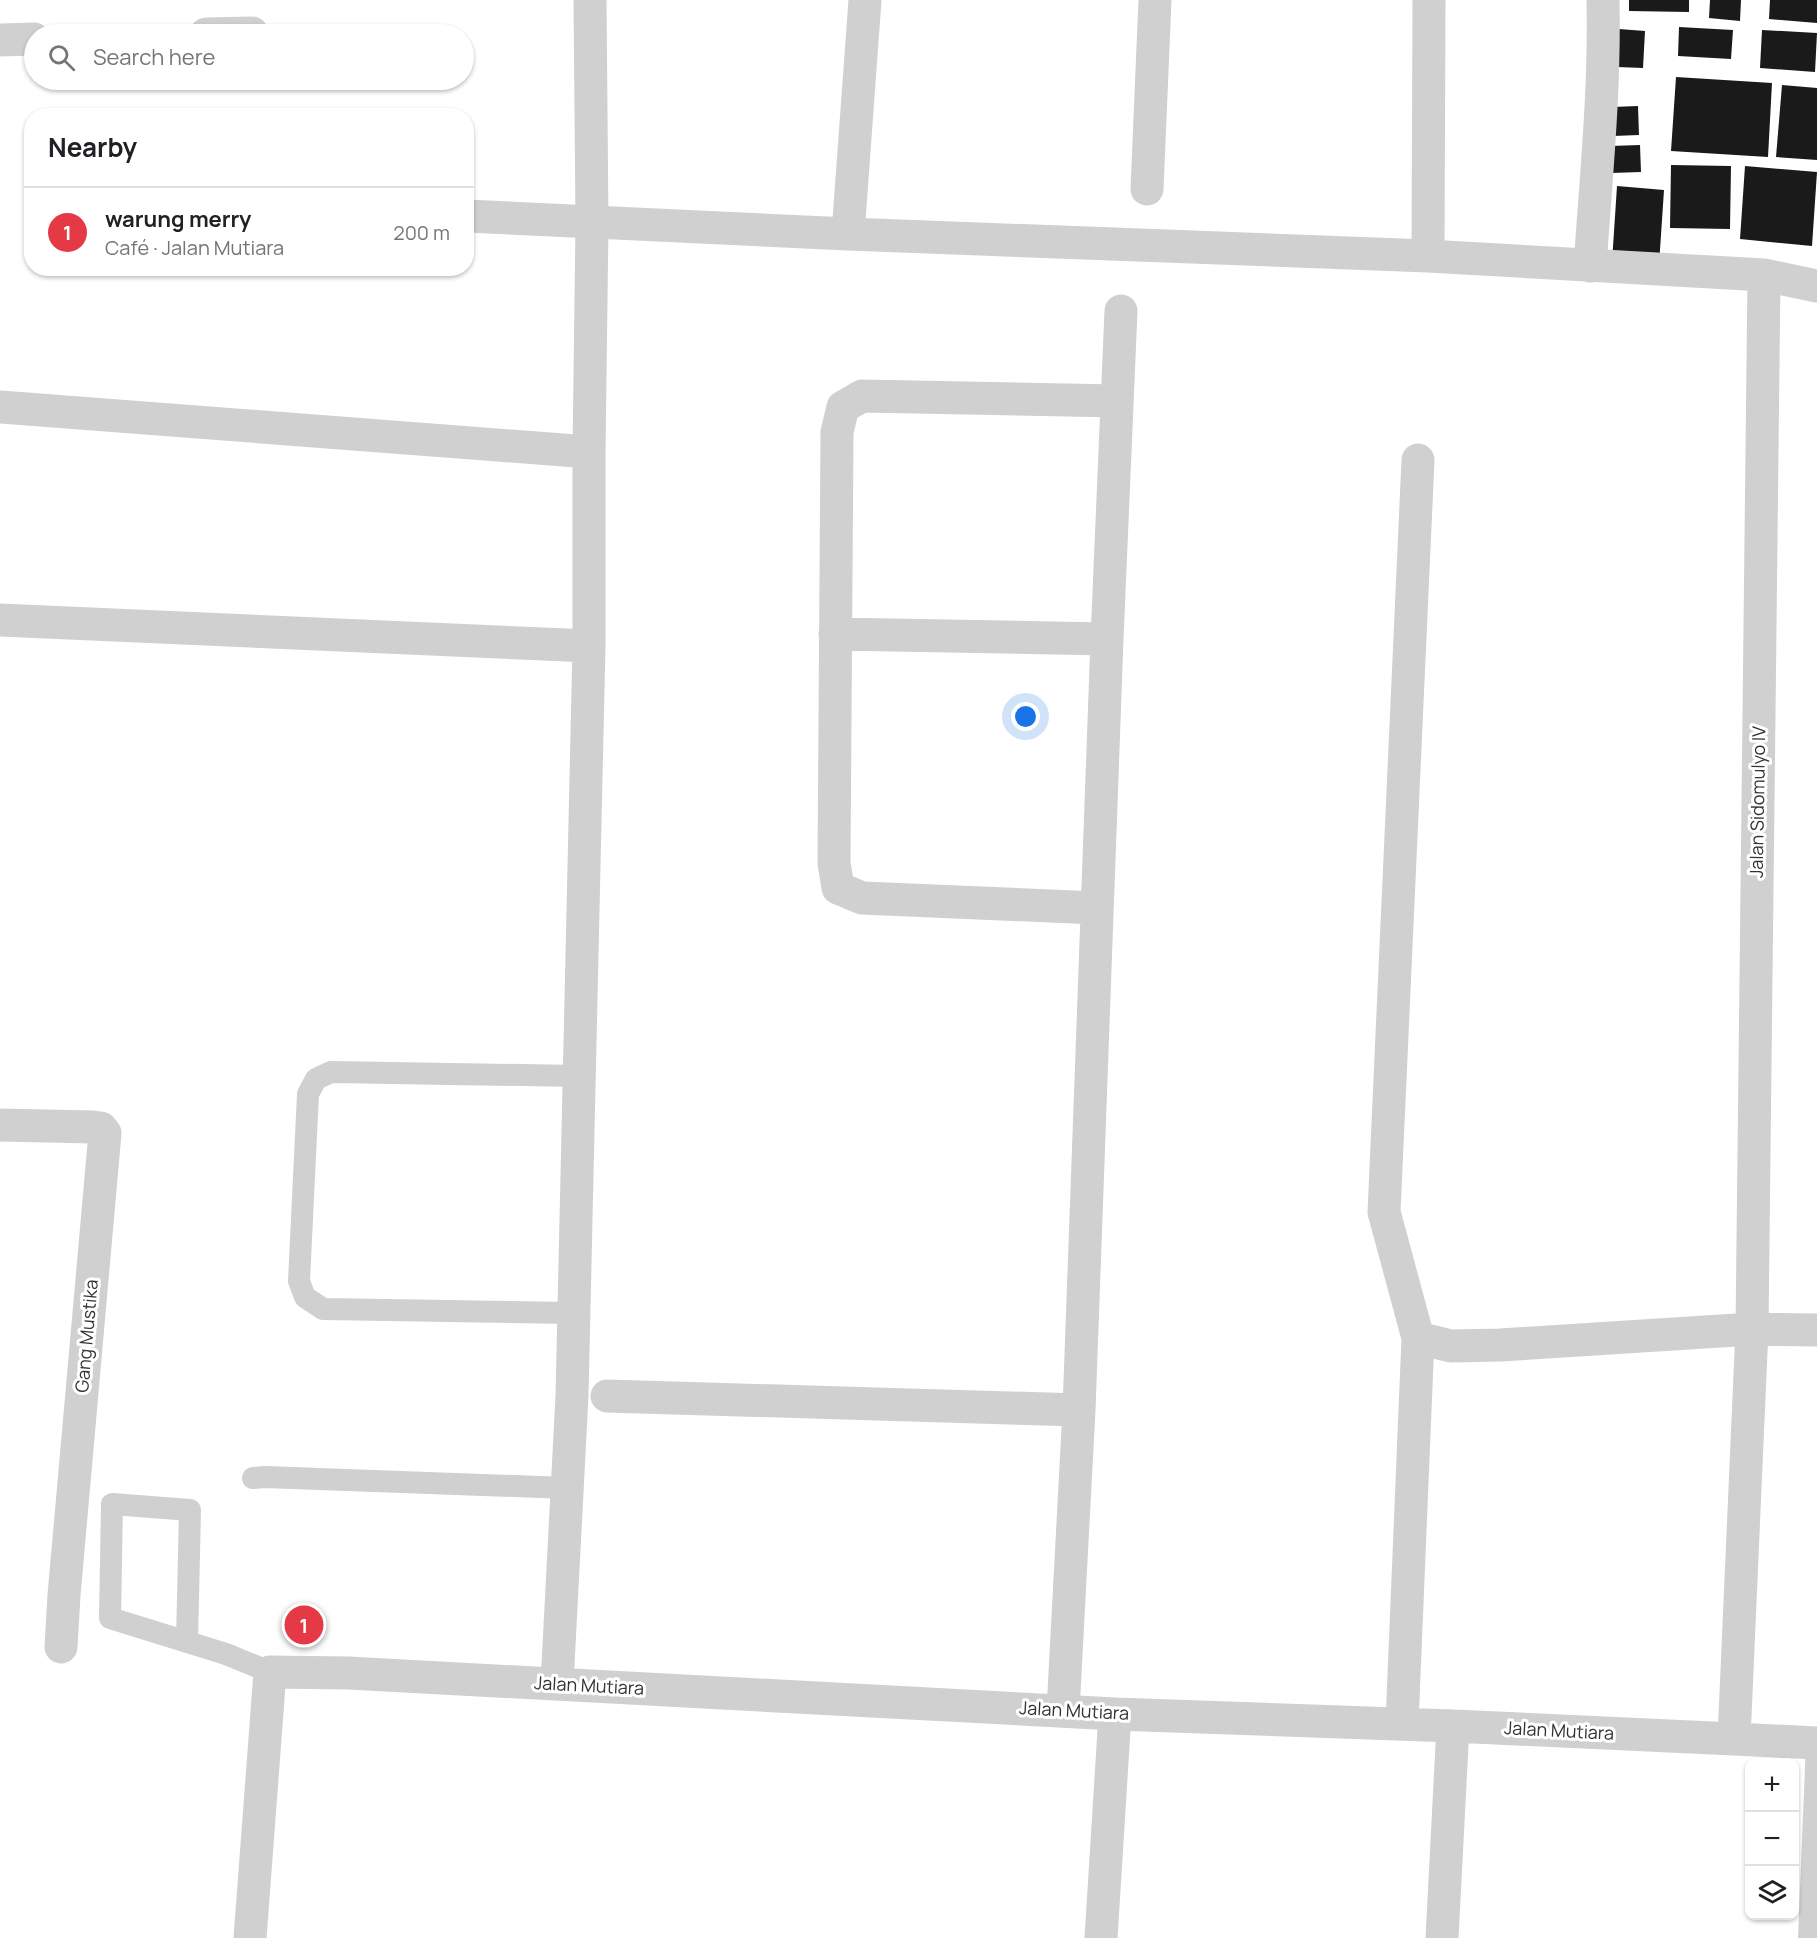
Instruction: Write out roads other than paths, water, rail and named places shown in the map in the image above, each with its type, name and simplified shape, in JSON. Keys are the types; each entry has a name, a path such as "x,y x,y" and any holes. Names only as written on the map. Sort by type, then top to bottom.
{"street":[{"path":"557,1684 572,1396 589,646 592,223 590,0"},
{"path":"848,234 865,0"},
{"path":"1147,189 1155,0"},
{"path":"1428,256 1430,0"},
{"path":"1590,266 1604,24 1603,0"},
{"path":"0,40 24,39"},
{"path":"474,216 848,234 1428,256 1764,275 1817,285"},
{"name":"Jalan Sidomulyo IV","path":"1752,1329 1764,275"},
{"path":"1063,1711 1079,1410 1121,311"},
{"path":"1097,908 862,898 838,888 834,863 837,432 843,407 862,396 1116,401"},
{"path":"0,407 589,452"},
{"path":"1402,1724 1418,1338 1384,1212 1418,460"},
{"path":"0,620 589,646"},
{"path":"835,634 1107,639"},
{"name":"Gang Mustika","path":"0,1125 93,1127 101,1128 105,1132 61,1647"},
{"path":"1418,1338 1451,1346 1471,1346 1752,1329 1817,1330"},
{"path":"1734,1739 1752,1329"},
{"path":"606,1396 1079,1410"},
{"path":"249,1938 270,1672"},
{"name":"Jalan Mutiara","path":"270,1672 348,1673 1115,1714 1452,1726 1817,1743"},
{"path":"1101,1938 1115,1714"},
{"path":"1442,1938 1452,1726"}],"lane":[{"path":"573,1313 323,1309 305,1297 299,1281 308,1094 316,1079 331,1071 579,1076"},
{"path":"253,1478 351,1479 567,1488"},
{"path":"187,1642 190,1510 112,1504 110,1618 187,1642 226,1654 270,1672"},
{"path":"1809,1938 1817,1743"}],"place":[{"name":"warung merry","path":"304,1625"}]}
